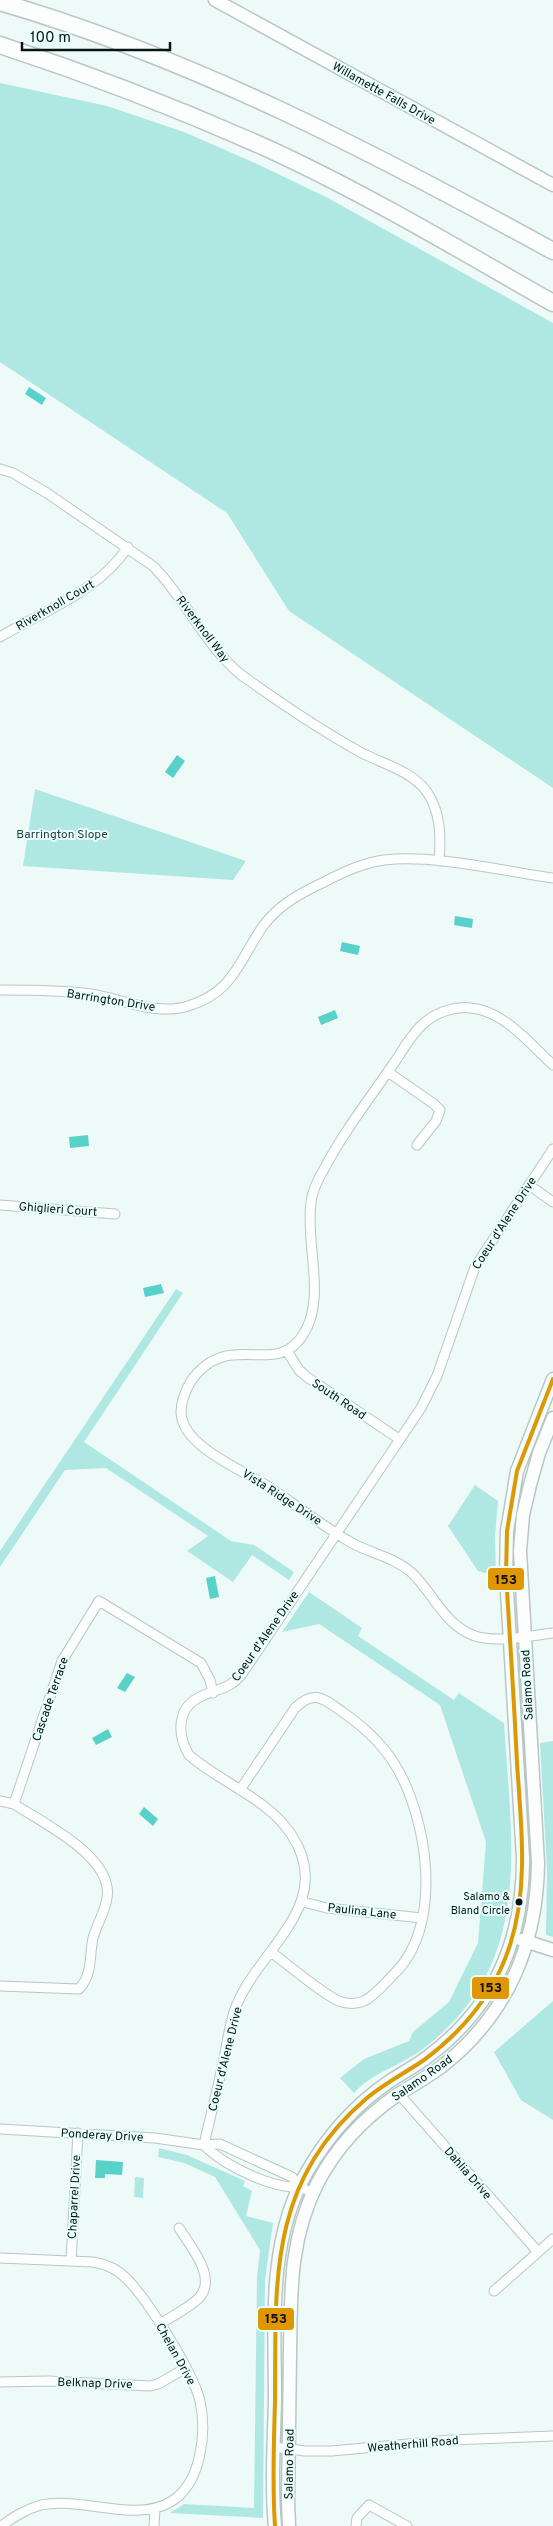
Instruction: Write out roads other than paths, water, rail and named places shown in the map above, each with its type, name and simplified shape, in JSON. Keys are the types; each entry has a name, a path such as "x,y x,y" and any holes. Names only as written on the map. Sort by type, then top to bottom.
{"highway":[{"path":"0,2 159,58 241,93 387,162 553,251"},
{"path":"0,44 137,93 272,151 354,191 553,303"}],"main road":[{"name":"Willamette Falls Drive","path":"215,0 553,185"},
{"name":"Salamo Road","path":"275,2526 274,2447 277,2266 285,2221 300,2187 322,2147 349,2115 390,2082 440,2048 467,2021 496,1980 514,1937 521,1900 523,1858 506,1575 506,1531 510,1503 523,1452 553,1379"},
{"name":"Salamo Road","path":"289,2526 291,2278 297,2236 313,2193 328,2165 353,2133 399,2094 454,2057 485,2025 512,1982 528,1942 535,1906 538,1863 520,1551 523,1515 538,1453 553,1418"},
{"path":"514,1937 553,1950"}],"street":[{"name":"Riverknoll Way","path":"0,469 47,493 128,547 163,576 198,628 227,663 240,674 360,752 417,781 426,791 437,816 442,834 439,861"},
{"name":"Riverknoll Court","path":"0,637 77,595 98,581 128,547"},
{"name":"Barrington Drive","path":"0,990 51,990 91,994 154,1008 186,1007 209,998 235,975 262,928 274,912 290,900 337,875 367,864 397,859 439,861 553,878"},
{"path":"287,1351 300,1340 313,1316 314,1264 310,1211 315,1186 325,1167 388,1072 425,1022 439,1013 465,1008 483,1010 504,1020 553,1065"},
{"path":"388,1072 440,1110 438,1118 417,1145"},
{"name":"Coeur d'Alene Drive","path":"204,2145 234,2013 247,1984 272,1952 303,1902 303,1862 292,1836 272,1813 190,1755 181,1739 182,1719 188,1706 202,1695 213,1693 235,1682 421,1408 437,1376 475,1266 553,1149"},
{"path":"529,1185 553,1202"},
{"name":"Ghiglieri Court","path":"0,1205 115,1214"},
{"name":"South Road","path":"287,1351 294,1363 307,1378 399,1440"},
{"name":"Vista Ridge Drive","path":"287,1351 271,1356 230,1354 206,1365 188,1386 182,1398 183,1423 192,1439 355,1544 388,1557 402,1566 413,1574 452,1623 464,1631 485,1638 553,1633"},
{"name":"Cascade Terrace","path":"14,1804 62,1661 99,1602 201,1664 210,1680 213,1693"},
{"path":"240,1790 290,1714 307,1698 321,1698 349,1716 384,1748 395,1765 408,1792 421,1832 426,1876 422,1918 417,1943 408,1959 373,1994 359,2002 340,2002 272,1952"},
{"path":"0,1801 14,1804 91,1856 105,1876 107,1897 93,1938 88,1974 79,1989 0,1986"},
{"name":"Paulina Lane","path":"303,1902 327,1908 422,1918"},
{"name":"Dahlia Drive","path":"399,2094 538,2252"},
{"name":"Ponderay Drive","path":"0,2129 155,2138 204,2145 220,2144 292,2177 300,2187 313,2193"},
{"name":"Chaparrel Drive","path":"71,2261 78,2133"},
{"name":"Ponderay Drive","path":"204,2145 216,2158 261,2178 288,2188 300,2187"},
{"path":"160,2324 199,2298 205,2284 205,2274 178,2228"},
{"path":"494,2291 553,2239"},
{"name":"Chelan Drive","path":"0,2258 103,2264 119,2273 136,2290 160,2324 186,2368 200,2402 201,2424 197,2469 187,2489 170,2503 155,2509 134,2510 69,2503 43,2505 28,2509 1,2526"},
{"name":"Belknap Drive","path":"0,2382 150,2386 158,2384 186,2368"},
{"name":"Weatherhill Road","path":"274,2447 332,2452 451,2440 553,2436"},
{"path":"356,2526 357,2518 370,2505 406,2526"},
{"path":"154,2526 155,2509"}],"water":[{"path":"29,387 46,398 42,405 25,394"},
{"path":"177,755 185,761 173,778 165,772"},
{"path":"455,916 473,919 472,928 454,925"},
{"path":"342,942 360,946 358,955 340,951"},
{"path":"335,1010 338,1018 321,1025 318,1017"},
{"path":"88,1135 89,1146 70,1148 69,1137"},
{"path":"161,1284 164,1293 145,1297 143,1288"},
{"path":"215,1576 219,1597 210,1599 206,1578"},
{"path":"127,1673 135,1677 125,1692 117,1688"},
{"path":"108,1729 112,1737 96,1745 92,1738"},
{"path":"144,1807 158,1819 153,1826 139,1814"},
{"path":"96,2160 123,2162 122,2175 105,2174 105,2178 95,2178"}],"place":[{"name":"Salamo & Bland Circle","path":"519,1902"}],"park label":[{"name":"Barrington Slope","path":"62,834"}]}
